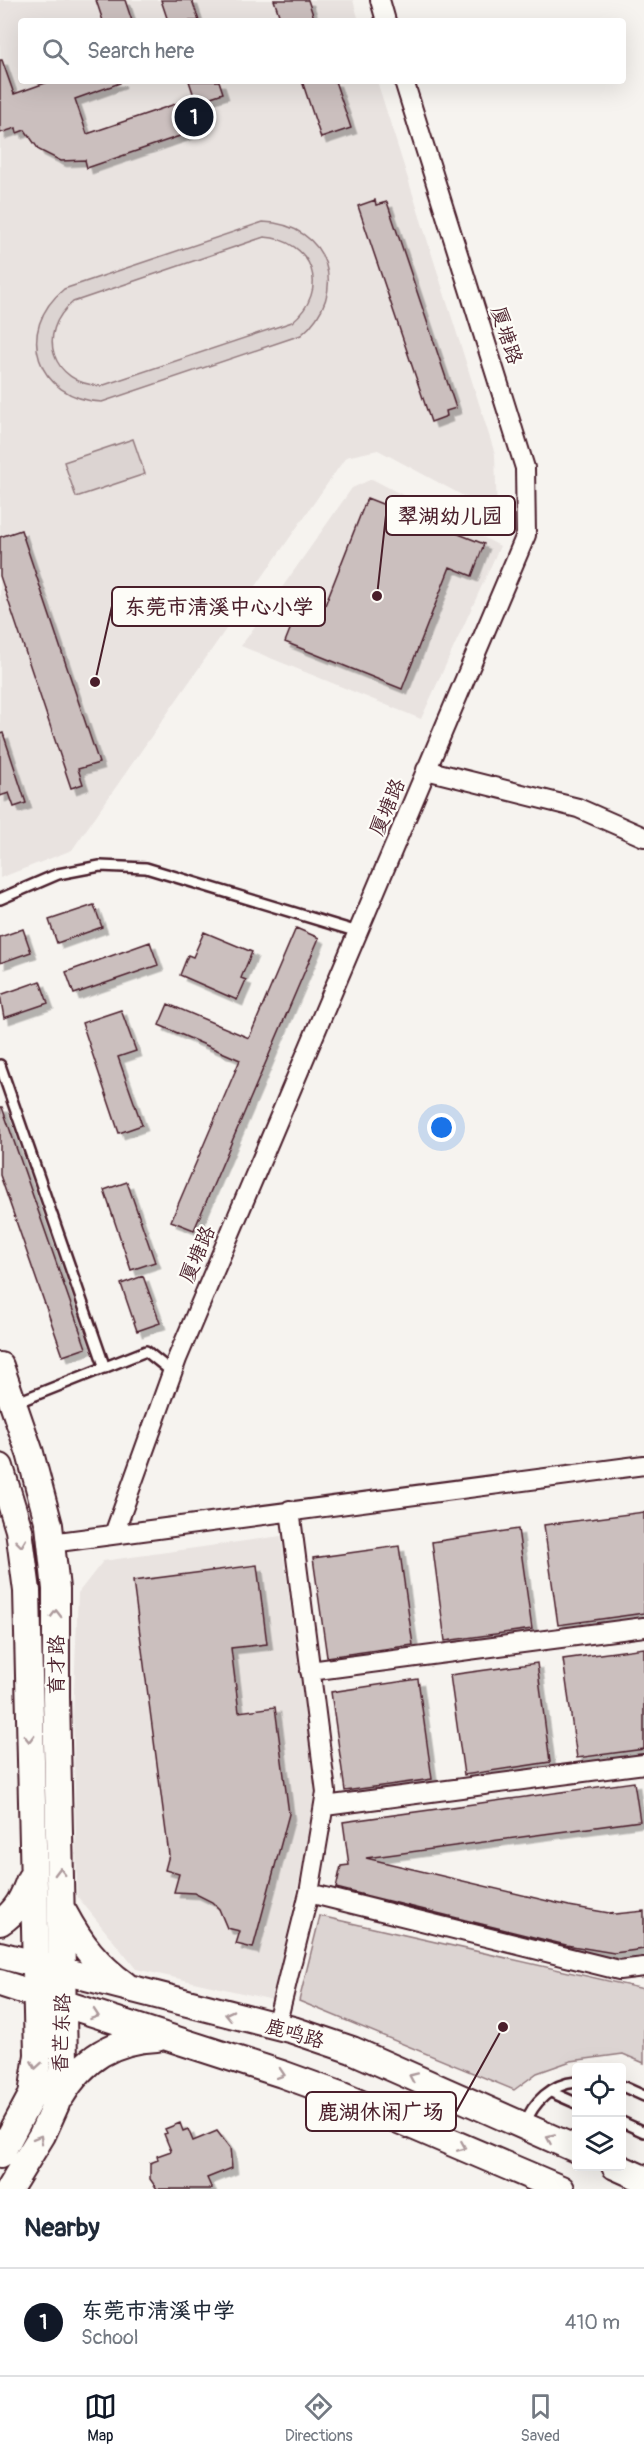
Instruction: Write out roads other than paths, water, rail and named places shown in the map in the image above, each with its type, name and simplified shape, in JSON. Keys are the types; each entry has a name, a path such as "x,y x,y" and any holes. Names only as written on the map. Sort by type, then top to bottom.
{"main road":[{"name":"育才路","path":"0,1366 47,1515 56,1589 62,1972"},
{"name":"育才路","path":"0,1467 19,1530 27,1591 35,1965"},
{"path":"0,1922 8,1917 23,1899 32,1873"},
{"path":"61,1908 80,1943 95,1960 132,1991"},
{"name":"鹿鸣路","path":"0,1955 132,1991 276,2026 352,2050 572,2147"},
{"name":"香芒东路","path":"0,2155 32,2095 38,2055 35,1965"},
{"name":"香芒东路","path":"9,2189 42,2135 56,2104 64,2060 62,1972"},
{"path":"0,1983 340,2095 561,2189"},
{"path":"56,2104 74,2074 104,2051 131,2039 164,2037"},
{"path":"626,2171 644,2179"}],"street":[{"path":"380,0 385,18"},
{"name":"厦塘路","path":"114,1534 172,1372 526,535 525,468 405,84"},
{"path":"426,770 578,808 644,837"},
{"path":"51,1543 644,1465"},
{"path":"276,2026 309,1893 325,1806 290,1510"},
{"path":"310,1671 644,1627"},
{"path":"325,1806 644,1764"},
{"path":"309,1893 619,1970 644,1967"}],"lane":[{"path":"0,899 68,872 100,866 146,868 358,932"},
{"path":"0,1065 105,1368"},
{"path":"13,1404 146,1351 172,1372"},
{"path":"524,2126 530,2110 542,2096 572,2084"},
{"path":"626,2088 644,2096"},
{"path":"551,2092 572,2101"},
{"path":"626,2124 644,2132"}],"place":[{"name":"东莞市清溪中学","path":"194,117"},
{"name":"翠湖幼儿园","path":"377,596"},
{"name":"东莞市清溪中心小学","path":"95,682"},
{"name":"鹿湖休闲广场","path":"503,2027"}]}
